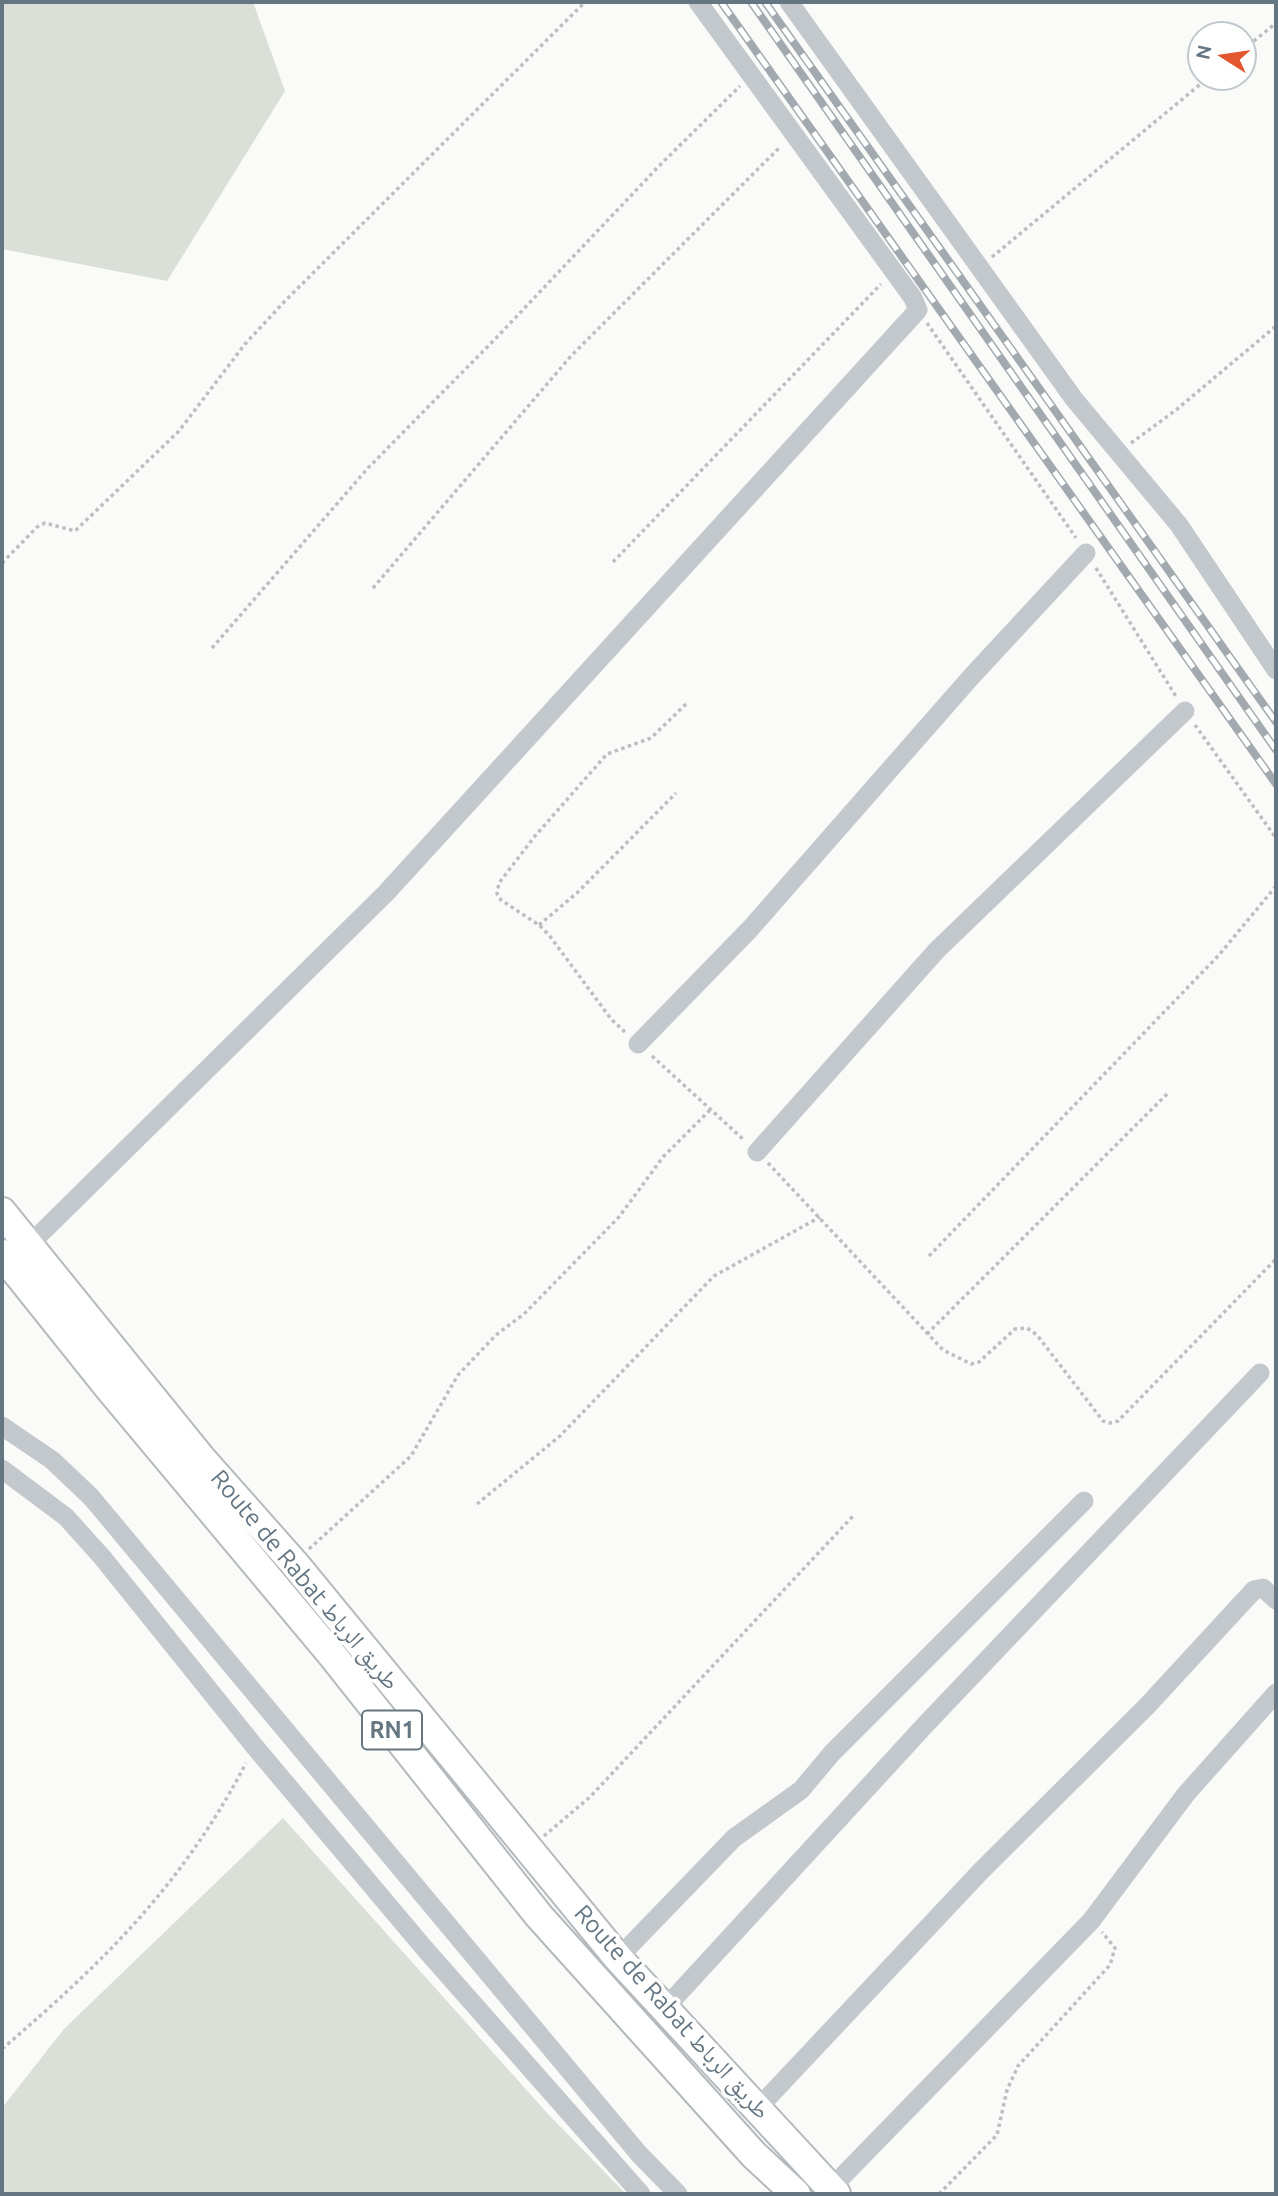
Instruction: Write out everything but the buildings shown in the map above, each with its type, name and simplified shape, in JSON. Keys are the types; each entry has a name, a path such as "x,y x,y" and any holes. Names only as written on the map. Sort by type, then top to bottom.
{"highway":[{"name":"Route de Rabat طريق الرباط","path":"2,1212 15,1250 108,1388 333,1656 539,1916 732,2131 796,2194"},
{"name":"Route de Rabat طريق الرباط","path":"15,1250 294,1563 618,1958 759,2107 833,2192"},
{"path":"732,2131 759,2107"}],"street":[{"path":"15,1250 386,893 918,310 893,271 698,2"},
{"path":"789,2 1074,399 1179,525 1276,670"},
{"path":"638,1044 750,929 952,698 1086,552"},
{"path":"757,1152 937,950 1185,711"},
{"path":"666,2007 926,1724 1260,1373"},
{"path":"2,1426 52,1460 91,1497 639,2154 678,2194"},
{"path":"2,1469 66,1517 425,1949 641,2194"},
{"path":"618,1958 734,1838 801,1790 832,1753 1084,1501"},
{"path":"759,2107 981,1871 1147,1706 1254,1590 1264,1588 1276,1600"},
{"path":"833,2192 1091,1921 1186,1794 1276,1693"}],"path":[{"path":"2,564 37,527 45,523 75,531 179,431 245,344 285,301 585,2"},
{"path":"1257,39 1276,23"},
{"path":"212,648 368,468 659,166 751,76"},
{"path":"980,267 1192,91"},
{"path":"373,588 571,356 792,134"},
{"path":"613,562 893,271"},
{"path":"918,310 1086,552 1185,711 1276,838"},
{"path":"1118,452 1176,410 1276,326"},
{"path":"685,704 651,738 607,754 535,836 499,883 497,894 501,900 540,925 611,1019 757,1152 943,1350 971,1364 979,1362 1015,1329 1027,1328 1037,1335 1103,1421 1118,1421 1276,1259"},
{"path":"540,925 577,893 676,793"},
{"path":"929,1256 1219,955 1276,886"},
{"path":"927,1334 1168,1093"},
{"path":"294,1563 411,1455 458,1375 496,1335 524,1314 610,1226 663,1157 710,1110"},
{"path":"477,1504 560,1436 714,1276 820,1217"},
{"path":"528,1849 590,1797 853,1516"},
{"path":"2,2049 64,1995 148,1911 193,1853 255,1747"},
{"path":"939,2194 997,2135 1007,2090 1018,2066 1110,1965 1115,1948 1091,1921"}],"shaded area":[{"path":"2,2 253,2 285,91 167,281 2,249"},
{"path":"283,1818 548,2114 626,2194 2,2194 2,2108 64,2029"}],"railway":[{"path":"721,2 1276,784"},
{"path":"751,2 1276,750"},
{"path":"765,2 1276,722"}]}
